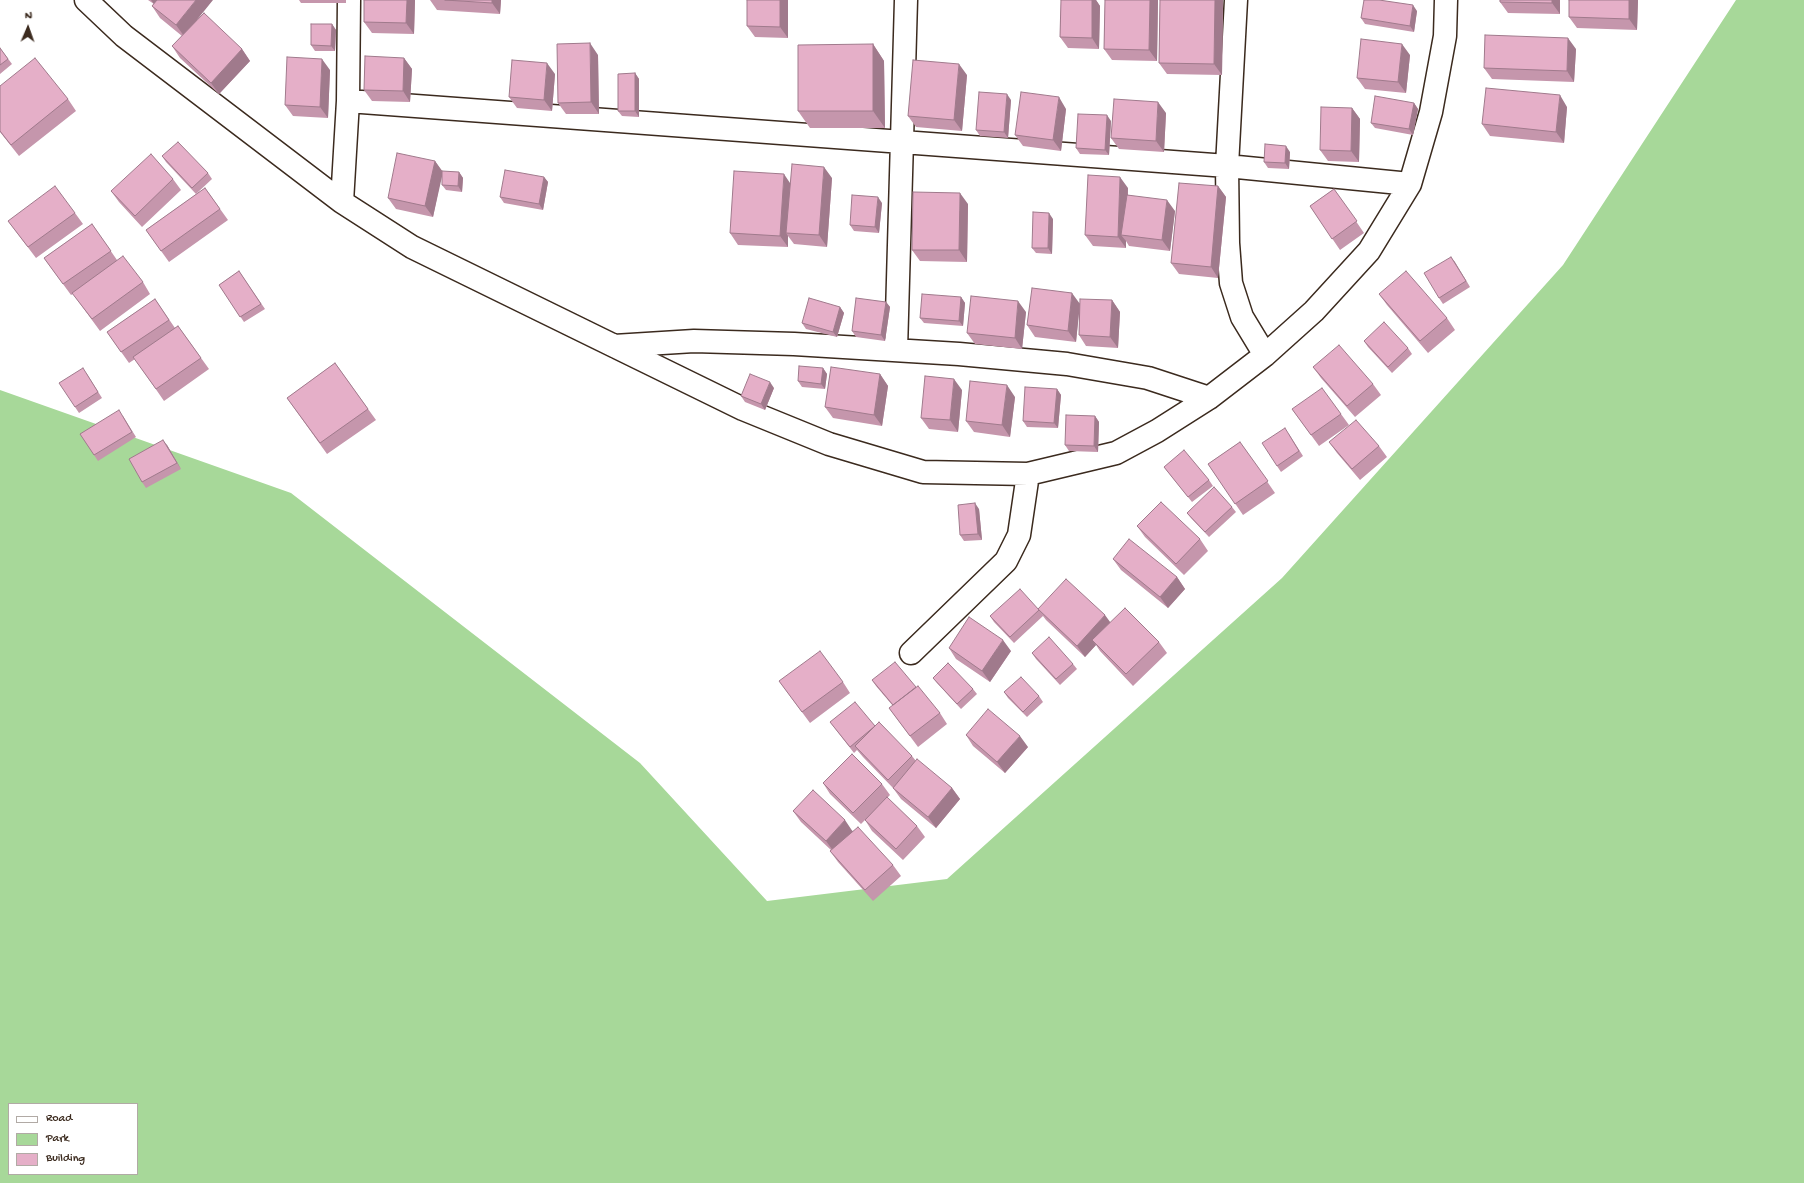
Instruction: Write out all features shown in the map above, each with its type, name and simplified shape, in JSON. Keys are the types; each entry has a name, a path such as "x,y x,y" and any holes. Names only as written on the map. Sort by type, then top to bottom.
{"street":[{"path":"86,0 124,36 342,202 412,247 743,409 829,444 923,472 1028,474 1116,452 1157,431 1209,398 1265,355 1314,311 1369,251 1410,184 1430,112 1445,36 1446,0"},
{"path":"342,202 348,100 349,0"},
{"path":"896,350 906,0"},
{"path":"1236,0 1228,166 1228,243 1231,283 1242,317 1265,355"},
{"path":"348,100 1228,166 1410,184"},
{"path":"612,346 694,341 794,344 896,350 1067,364 1148,378 1209,398"},
{"path":"911,653 1006,561 1018,535 1028,474"}],"green space":[{"path":"1736,0 1804,0 1804,1183 0,1183 0,390 291,493 640,763 767,901 947,879 1282,578 1563,265"}],"building":[{"path":"157,0 196,0 176,25 152,6"},
{"path":"364,0 407,0 406,23 364,22"},
{"path":"445,0 492,0 492,3"},
{"path":"747,0 780,0 780,27 747,26"},
{"path":"1061,0 1092,0 1092,38 1060,37"},
{"path":"1105,0 1150,0 1149,50 1104,49"},
{"path":"1160,0 1215,0 1214,64 1159,63"},
{"path":"1364,0 1379,0 1413,5 1410,26 1361,18"},
{"path":"1500,0 1552,0 1552,3 1500,2"},
{"path":"1569,0 1629,0 1629,19 1569,17"},
{"path":"204,13 242,49 211,83 172,46"},
{"path":"311,24 332,24 331,46 311,45"},
{"path":"1485,35 1568,38 1567,71 1484,68"},
{"path":"1361,39 1402,44 1398,82 1357,78"},
{"path":"590,43 591,102 558,103 557,44"},
{"path":"873,44 873,111 798,111 798,45"},
{"path":"0,48 8,59 0,65"},
{"path":"365,56 404,58 403,91 364,90"},
{"path":"287,57 322,59 320,107 285,105"},
{"path":"35,58 68,99 11,145 0,131 0,86"},
{"path":"512,60 547,63 544,100 509,97"},
{"path":"913,60 959,64 954,120 908,116"},
{"path":"635,73 635,111 618,111 618,74"},
{"path":"1486,88 1560,95 1556,132 1482,124"},
{"path":"979,92 1007,94 1004,132 976,130"},
{"path":"1021,92 1059,97 1053,140 1015,135"},
{"path":"1375,96 1414,103 1409,129 1371,123"},
{"path":"1114,99 1158,102 1156,141 1111,138"},
{"path":"1321,107 1352,108 1351,151 1320,150"},
{"path":"1078,114 1107,115 1105,150 1076,148"},
{"path":"178,142 208,173 192,188 162,156"},
{"path":"1265,144 1286,146 1285,163 1264,162"},
{"path":"397,153 435,161 425,206 388,198"},
{"path":"151,154 173,179 135,216 111,191"},
{"path":"792,164 824,167 819,235 786,233"},
{"path":"505,170 544,177 539,204 500,197"},
{"path":"442,171 459,172 458,186 442,185"},
{"path":"734,171 784,174 780,236 730,233"},
{"path":"1088,175 1120,177 1118,237 1085,235"},
{"path":"1179,183 1218,186 1211,267 1171,263"},
{"path":"55,186 75,213 28,247 8,221"},
{"path":"205,188 220,209 161,251 146,230"},
{"path":"1334,189 1357,221 1332,239 1310,206"},
{"path":"913,192 960,193 959,250 912,250"},
{"path":"852,195 878,197 875,227 850,225"},
{"path":"1127,195 1167,200 1162,240 1121,235"},
{"path":"1033,212 1049,213 1048,248 1032,248"},
{"path":"92,224 111,251 63,284 44,258"},
{"path":"123,256 143,282 92,319 72,293"},
{"path":"1451,257 1466,281 1439,298 1424,273"},
{"path":"239,271 261,304 240,317 219,285"},
{"path":"1406,271 1447,318 1420,341 1379,294"},
{"path":"1032,288 1072,293 1068,331 1027,325"},
{"path":"922,294 961,297 959,321 920,318"},
{"path":"971,296 1018,301 1015,338 967,333"},
{"path":"809,298 840,307 833,332 802,323"},
{"path":"856,298 886,302 881,335 852,331"},
{"path":"155,299 169,320 121,352 107,332"},
{"path":"1080,299 1112,300 1110,337 1079,335"},
{"path":"1384,322 1408,348 1388,367 1364,341"},
{"path":"178,326 201,358 156,389 133,357"},
{"path":"1339,345 1373,384 1347,406 1313,367"},
{"path":"335,363 368,409 320,443 287,398"},
{"path":"799,366 823,368 821,384 798,381"},
{"path":"831,367 880,374 874,415 825,407"},
{"path":"83,368 98,392 75,407 59,383"},
{"path":"750,374 770,382 761,404 741,396"},
{"path":"925,376 954,379 950,420 921,418"},
{"path":"970,381 1007,385 1002,425 966,421"},
{"path":"1025,387 1057,389 1054,423 1023,421"},
{"path":"1322,388 1341,414 1311,435 1292,409"},
{"path":"119,410 132,432 94,455 80,434"},
{"path":"1066,415 1095,416 1094,446 1065,445"},
{"path":"1356,420 1379,446 1352,469 1329,442"},
{"path":"1285,428 1299,451 1277,466 1262,443"},
{"path":"163,440 177,463 142,482 129,459"},
{"path":"1240,442 1268,481 1235,504 1208,464"},
{"path":"1184,450 1209,480 1188,497 1164,467"},
{"path":"1214,487 1232,507 1205,532 1187,513"},
{"path":"1161,502 1200,539 1176,564 1137,526"},
{"path":"975,503 978,534 960,535 958,505"},
{"path":"1129,539 1177,577 1160,597 1113,559"},
{"path":"1066,579 1105,615 1077,646 1038,609"},
{"path":"1020,589 1039,610 1010,637 990,616"},
{"path":"1125,608 1159,642 1126,674 1092,640"},
{"path":"969,617 1003,640 982,671 949,648"},
{"path":"1049,637 1073,664 1056,679 1032,653"},
{"path":"820,651 843,682 802,712 779,681"},
{"path":"895,662 916,687 893,705 872,680"},
{"path":"948,663 973,689 957,704 933,678"},
{"path":"1021,677 1039,696 1023,712 1004,692"},
{"path":"918,686 940,713 910,736 889,708"},
{"path":"855,702 875,726 850,747 830,722"},
{"path":"988,709 1020,736 997,762 966,735"},
{"path":"879,722 912,756 888,780 855,746"},
{"path":"852,754 882,784 853,813 823,783"},
{"path":"917,759 952,788 928,817 893,788"},
{"path":"813,790 845,820 826,841 793,811"},
{"path":"887,797 917,826 896,849 865,820"},
{"path":"858,827 893,865 865,890 830,851"}]}
